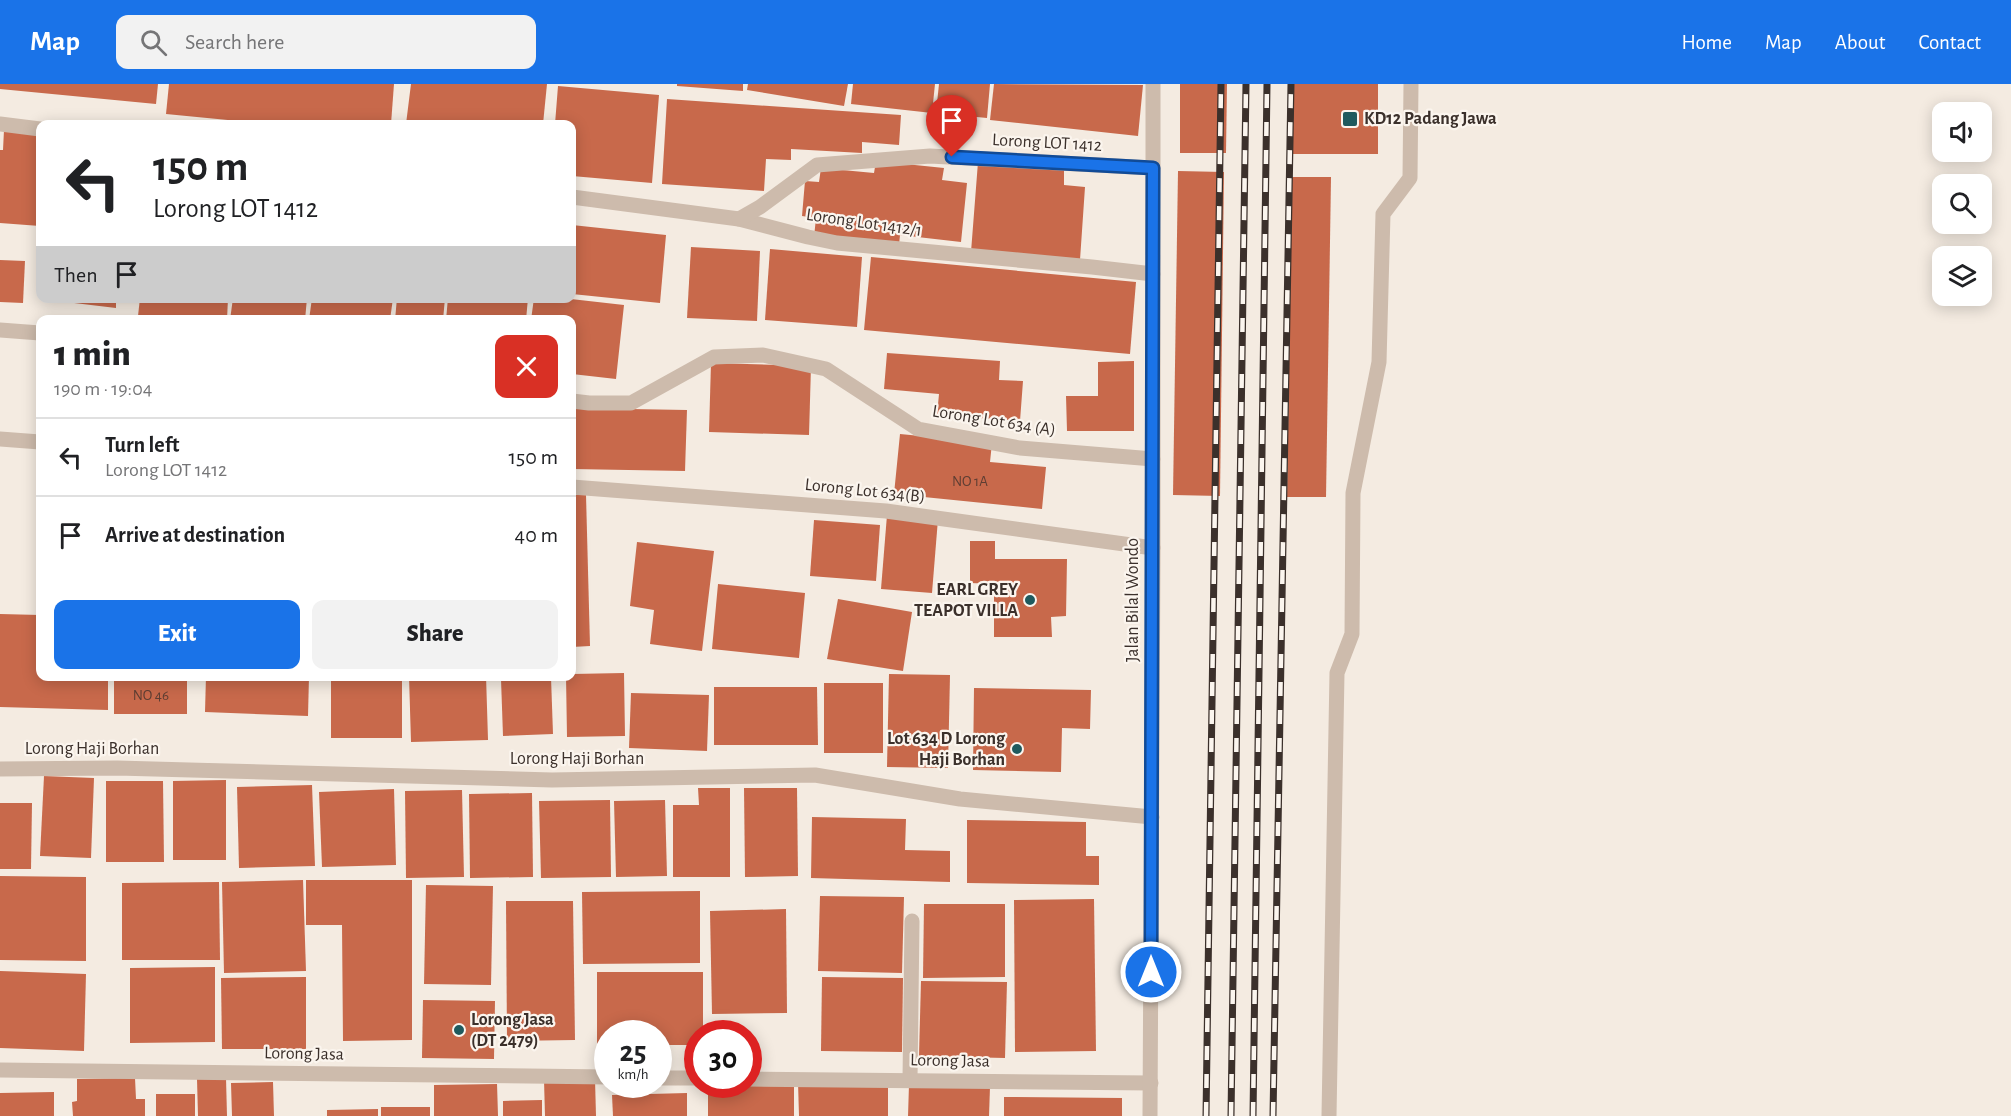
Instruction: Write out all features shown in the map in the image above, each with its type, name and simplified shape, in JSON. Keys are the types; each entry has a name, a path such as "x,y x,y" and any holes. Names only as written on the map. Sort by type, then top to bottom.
{"street":[{"name":"Jalan Bilal Wondo","path":"1150,1116 1153,84"},
{"path":"1329,1116 1337,673 1352,634 1353,493 1379,362 1383,214 1410,178 1411,84"},
{"path":"0,124 36,128"},
{"name":"Lorong LOT 1412","path":"740,219 817,165 930,156 1153,168"},
{"name":"Lorong Lot 1412/1","path":"576,198 740,219 837,243 1153,274"},
{"path":"0,330 36,333"},
{"name":"Lorong Lot 634 (A)","path":"576,401 631,403 714,357 763,355 826,369 918,429 1020,448 1153,459"},
{"path":"0,439 36,442"},
{"name":"Lorong Lot 634(B)","path":"576,487 886,511 1153,548"},
{"name":"Lorong Haji Borhan","path":"0,769 117,768 552,780 815,775 960,799 1152,817"},
{"path":"910,1080 912,921"},
{"name":"Lorong Jasa","path":"0,1070 594,1077"},
{"name":"Lorong Jasa","path":"762,1079 1151,1083"}],"building":[{"path":"0,84 158,84 156,104 0,89"},
{"path":"169,84 394,84 391,120 228,120 166,114"},
{"path":"411,84 547,84 543,120 406,120"},
{"path":"677,84 743,84 743,91 677,86"},
{"path":"748,84 848,84 844,106 747,90"},
{"path":"853,84 935,84 932,113 851,104"},
{"path":"939,84 990,84 987,118 936,113"},
{"path":"994,84 1143,85 1138,136 990,120"},
{"path":"1180,84 1227,84 1226,153 1180,153"},
{"name":"KD12 Padang Jawa","path":"1293,84 1378,84 1378,154 1293,154"},
{"path":"558,86 659,95 652,183 576,176 576,120 555,120"},
{"path":"667,99 901,115 899,145 862,142 862,153 791,149 791,160 766,159 764,191 662,184"},
{"path":"4,130 36,133 36,226 0,223 0,150 3,150"},
{"path":"876,161 944,168 942,180 967,183 961,242 900,235 899,245 814,237 816,218 802,216 805,181 819,182 821,168 874,173"},
{"path":"978,162 1064,169 1064,185 1085,187 1080,260 971,252"},
{"path":"1178,171 1224,172 1220,496 1173,495"},
{"path":"1292,177 1331,177 1326,497 1287,497"},
{"path":"576,225 666,235 660,303 576,294"},
{"path":"691,247 760,251 757,321 687,318"},
{"path":"770,249 862,257 857,327 765,320"},
{"path":"871,257 1136,282 1130,354 864,330"},
{"path":"0,260 25,261 23,303 0,302"},
{"path":"576,300 624,305 616,379 576,374 576,315 532,315 533,303 576,303"},
{"path":"74,303 116,303 116,308"},
{"path":"139,303 228,303 227,315 138,315"},
{"path":"232,303 307,303 305,315 231,315"},
{"path":"311,303 392,303 391,315 310,315"},
{"path":"397,303 445,303 443,315 395,315"},
{"path":"448,303 528,303 526,315 446,315"},
{"path":"887,353 1000,361 999,380 1023,381 1020,421 937,415 939,394 884,389"},
{"path":"1134,361 1134,431 1067,431 1066,396 1098,396 1098,362"},
{"path":"711,363 811,366 809,435 709,432"},
{"path":"576,408 687,410 685,471 576,469"},
{"path":"900,434 992,443 990,462 1046,467 1042,509 894,494"},
{"path":"576,495 586,495 590,646 576,647"},
{"path":"887,515 938,519 932,593 881,589"},
{"path":"814,520 880,525 876,581 810,576"},
{"name":"EARL GREY TEAPOT VILLA","path":"970,541 995,541 995,559 1067,559 1066,616 1051,617 1052,637 994,637 994,584 970,583"},
{"path":"637,542 714,551 702,651 650,644 654,610 630,606"},
{"path":"718,584 805,593 799,658 712,649"},
{"path":"838,599 912,612 903,671 827,659"},
{"path":"0,614 36,615 36,681 108,681 108,710 0,707"},
{"path":"624,673 625,736 567,737 566,681 576,681 576,674"},
{"path":"889,674 950,675 948,768 887,767"},
{"path":"114,681 187,681 187,714 114,714"},
{"path":"206,681 309,681 308,716 205,712"},
{"path":"331,681 402,681 402,738 331,738"},
{"path":"409,681 486,681 488,740 411,742"},
{"path":"501,681 551,681 553,734 503,736"},
{"path":"824,683 883,683 883,753 824,753"},
{"path":"714,687 817,687 818,745 714,745"},
{"name":"Lot 634 D Lorong Haji Borhan","path":"974,688 1091,690 1090,729 1062,728 1061,772 973,770"},
{"path":"631,693 709,695 707,751 629,748"},
{"path":"44,776 94,778 91,858 40,856"},
{"path":"226,780 226,860 173,860 173,781"},
{"path":"106,781 163,781 164,862 106,862"},
{"path":"312,785 315,866 239,868 237,787"},
{"path":"698,788 730,788 730,877 673,877 673,805 699,805"},
{"path":"744,788 797,788 798,876 745,877"},
{"path":"394,789 396,865 322,867 319,792"},
{"path":"462,790 464,877 406,878 405,791"},
{"path":"532,793 533,877 470,878 469,794"},
{"path":"610,800 611,877 541,878 539,801"},
{"path":"665,800 667,876 616,877 614,801"},
{"path":"0,803 32,803 31,869 0,869"},
{"path":"812,817 906,819 905,850 950,851 950,882 811,878"},
{"path":"967,820 1086,822 1086,856 1099,856 1099,885 967,883"},
{"path":"0,876 86,877 86,961 0,960"},
{"path":"303,880 306,971 224,973 222,882"},
{"path":"306,880 412,880 412,1040 343,1041 342,925 306,925"},
{"path":"219,882 220,960 122,960 122,883"},
{"path":"426,885 493,886 491,985 424,984"},
{"path":"700,891 700,963 583,964 582,892"},
{"path":"820,896 904,897 902,973 818,971"},
{"path":"1094,899 1096,1051 1015,1052 1014,900"},
{"path":"506,901 573,901 575,1040 507,1041"},
{"path":"924,904 1005,904 1005,977 923,978"},
{"path":"786,909 787,1013 712,1014 710,911"},
{"path":"215,967 215,1042 130,1043 130,968"},
{"path":"0,971 86,974 84,1051 0,1048"},
{"path":"597,972 703,972 703,1020 684,1020 684,1045 672,1045 672,1020 597,1020"},
{"path":"306,977 306,1049 222,1049 221,978"},
{"path":"822,977 903,978 902,1052 821,1051"},
{"path":"921,981 1007,982 1005,1058 919,1056"},
{"name":"Lorong Jasa (DT 2479)","path":"423,1000 495,1001 494,1059 422,1058"},
{"path":"135,1078 136,1099 145,1099 145,1116 73,1116 72,1102 77,1101 77,1079"},
{"path":"226,1078 227,1116 198,1116 197,1079"},
{"path":"594,1079 596,1116 545,1116 544,1080"},
{"path":"888,1081 888,1116 799,1116 798,1082"},
{"path":"273,1082 274,1116 232,1116 231,1083"},
{"path":"497,1084 498,1116 434,1116 434,1085"},
{"path":"762,1085 794,1085 794,1116 708,1116 708,1098 762,1098"},
{"path":"909,1085 990,1087 989,1116 908,1116"},
{"path":"54,1092 54,1116 0,1116 0,1093"},
{"path":"672,1093 684,1093 684,1098 687,1098 687,1116 613,1116 612,1098 672,1098"},
{"path":"156,1094 195,1094 195,1116 156,1116"},
{"path":"1004,1097 1122,1098 1122,1116 1004,1116"},
{"path":"542,1100 542,1116 503,1116 503,1101"},
{"path":"381,1107 430,1107 430,1116 381,1116"},
{"path":"378,1109 378,1116 327,1116 327,1110"}],"railway":[{"path":"1206,1116 1221,84"},
{"path":"1231,1116 1246,84"},
{"path":"1253,1116 1267,84"},
{"path":"1273,1116 1291,84"}],"place":[{"name":"KD12 Padang Jawa","path":"1350,119"},
{"name":"EARL GREY TEAPOT VILLA","path":"1030,600"},
{"name":"Lot 634 D Lorong Haji Borhan","path":"1017,749"},
{"name":"Lorong Jasa (DT 2479)","path":"459,1030"}],"route":[{"path":"952,157 1153,168 1151,972"}]}
